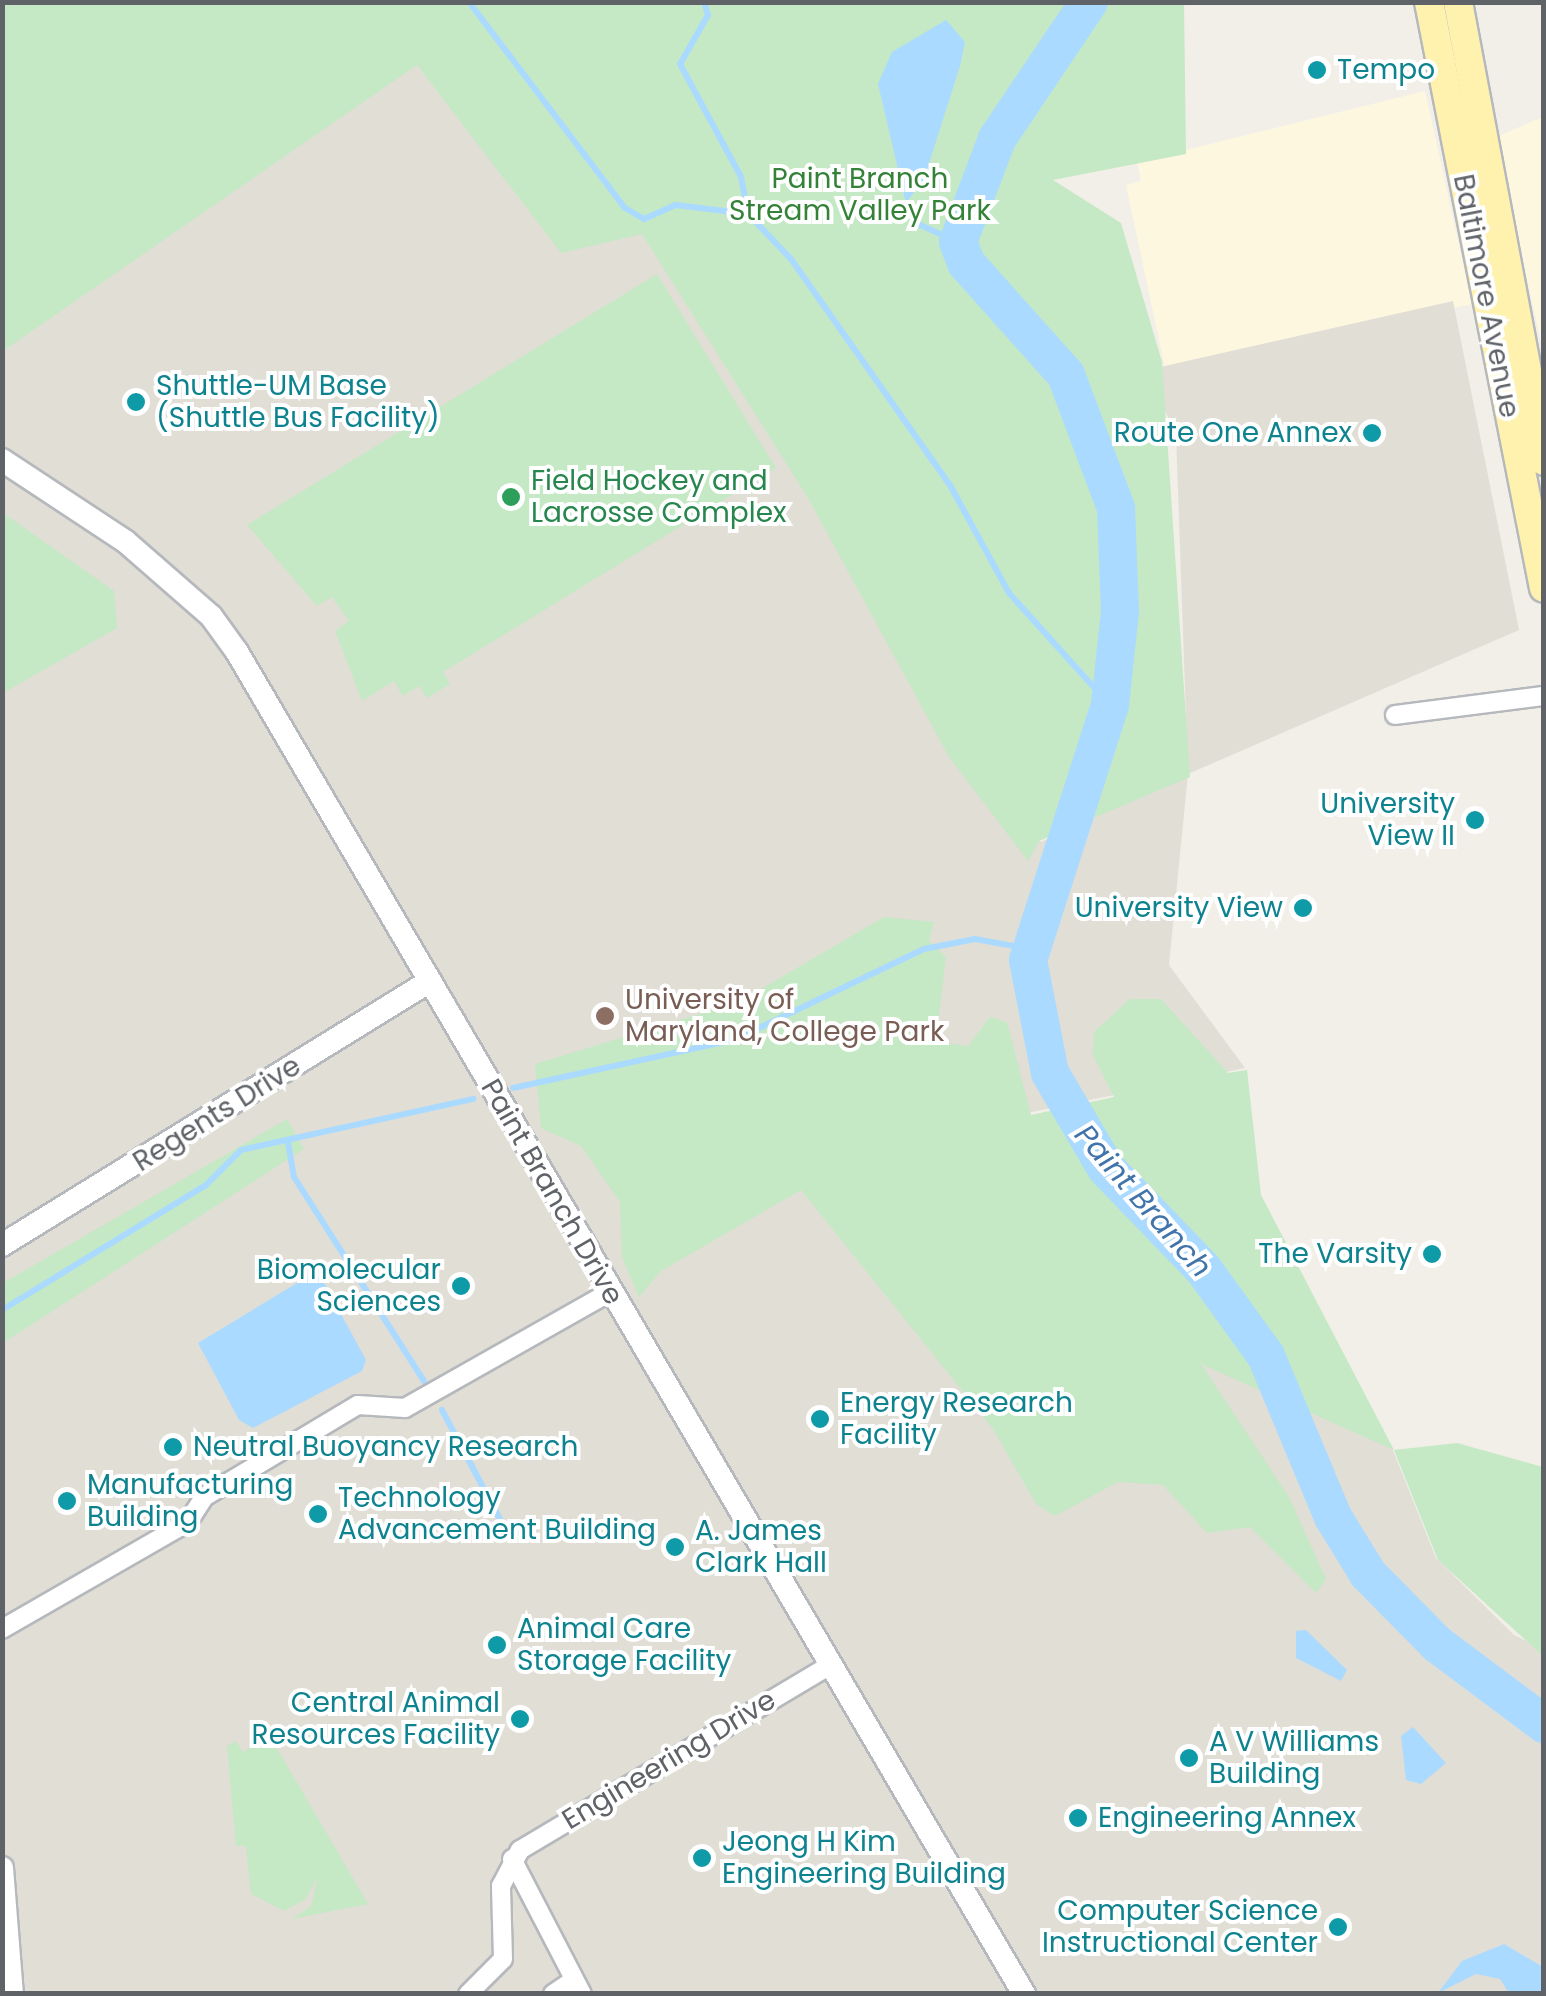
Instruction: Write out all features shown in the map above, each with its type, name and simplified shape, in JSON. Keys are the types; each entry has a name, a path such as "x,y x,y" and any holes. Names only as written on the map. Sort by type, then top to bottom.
{"main road":[{"name":"Baltimore Avenue","path":"1429,2 1544,588"},
{"name":"Baltimore Avenue","path":"1458,2 1538,403 1544,461"}],"street":[{"name":"Paint Branch Drive","path":"2,460 125,541 210,616 328,795 430,981 610,1292 1024,1994"},
{"path":"1395,715 1544,696"},
{"name":"Regents Drive","path":"2,1246 430,981"},
{"path":"2,1629 188,1522 209,1494 358,1406 405,1408 610,1292"},
{"name":"Engineering Drive","path":"512,1859 830,1665"},
{"path":"512,1859 578,1987 553,1994"},
{"path":"468,1994 503,1959 501,1886 512,1859"},
{"path":"2,1868 12,1994"}],"shaded area":[{"name":"University of Maryland, College Park","path":"3,3 500,3 1041,842 1188,774 1169,965 1245,1068 766,1167 1392,1448 1436,1558 1514,1635 1543,1649 1543,1993 3,1994"},
{"path":"1425,91 1472,304 1165,368 1126,185 1141,181 1137,162"},
{"path":"1543,117 1543,352 1496,137"},
{"path":"1453,301 1519,630 1188,774 1176,435 1147,370"}],"green space":[{"name":"Paint Branch Stream Valley Park","path":"3,3 1184,3 1186,154 1053,180 1121,223 1162,362 1190,777 1039,841 1028,861 949,757 808,498 642,234 561,253 417,65 3,351"},
{"name":"Field Hockey and Lacrosse Complex","path":"657,274 776,468 443,672 450,684 427,698 419,686 403,696 394,681 362,701 335,631 349,621 332,597 317,606 247,525"},
{"path":"2,512 114,591 117,628 3,693"},
{"path":"884,917 934,922 929,941 946,957 936,1042 968,1046 990,1017 1007,1022 1031,1115 1114,1097 1093,1055 1094,1032 1130,999 1161,999 1228,1073 1247,1070 1261,1195 1394,1450 1201,1364 1289,1497 1326,1579 1316,1593 1250,1527 1207,1533 1163,1485 1118,1482 1055,1516 1036,1504 993,1429 801,1190 661,1271 639,1297 622,1257 620,1202 581,1146 541,1128 535,1064 739,1002"},
{"path":"287,1119 304,1149 3,1343 3,1283"},
{"path":"1457,1443 1543,1467 1542,1655 1438,1560 1394,1450"},
{"path":"265,1739 278,1750 368,1904 292,1919 311,1906 318,1876 306,1899 284,1911 251,1894 246,1846 236,1846 227,1746 236,1741 243,1752"}],"water":[{"path":"946,20 965,42 960,66 924,179 906,203 878,84 892,52"},
{"path":"307,1277 321,1277 366,1360 362,1371 253,1428 239,1420 198,1343"},
{"path":"1306,1630 1347,1670 1341,1681 1296,1658 1296,1631"},
{"path":"1413,1727 1446,1763 1421,1784 1406,1780 1401,1736"},
{"path":"1504,1944 1543,1967 1543,1993 1509,1993 1500,1979 1476,1974 1438,1993 1462,1961"}],"waterway":[{"path":"469,2 625,208 644,219 676,205 748,214"},
{"path":"704,2 708,15 680,64 741,177 748,214 791,259 951,487 1009,593 1110,705"},
{"name":"Paint Branch","path":"1089,2 997,139 958,242 966,263 1066,375 1116,508 1120,611 1110,705 1028,960 1050,1073 1106,1168 1204,1270 1266,1356 1333,1517 1368,1574 1437,1644 1544,1724"},
{"path":"906,203 916,223 958,242"},
{"path":"513,1088 734,1040 924,949 975,939 1030,949"},
{"path":"2,1310 206,1185 241,1150 473,1099"},
{"path":"288,1143 294,1177 424,1381"},
{"path":"340,1312 371,1295"},
{"path":"442,1410 502,1523"}],"place":[{"name":"Tempo","path":"1317,70"},
{"name":"Shuttle-UM Base (Shuttle Bus Facility)","path":"136,402"},
{"name":"Route One Annex","path":"1372,433"},
{"name":"Field Hockey and Lacrosse Complex","path":"511,497"},
{"name":"University View II","path":"1475,820"},
{"name":"University View","path":"1303,908"},
{"name":"University of Maryland, College Park","path":"605,1016"},
{"name":"The Varsity","path":"1432,1254"},
{"name":"Biomolecular Sciences","path":"461,1286"},
{"name":"Energy Research Facility","path":"820,1419"},
{"name":"Neutral Buoyancy Research","path":"173,1447"},
{"name":"Manufacturing Building","path":"67,1501"},
{"name":"Technology Advancement Building","path":"318,1514"},
{"name":"A. James Clark Hall","path":"675,1547"},
{"name":"Animal Care Storage Facility","path":"497,1645"},
{"name":"Central Animal Resources Facility","path":"520,1719"},
{"name":"A V Williams Building","path":"1189,1758"},
{"name":"Engineering Annex","path":"1078,1818"},
{"name":"Jeong H Kim Engineering Building","path":"702,1858"},
{"name":"Computer Science Instructional Center","path":"1338,1927"}]}
